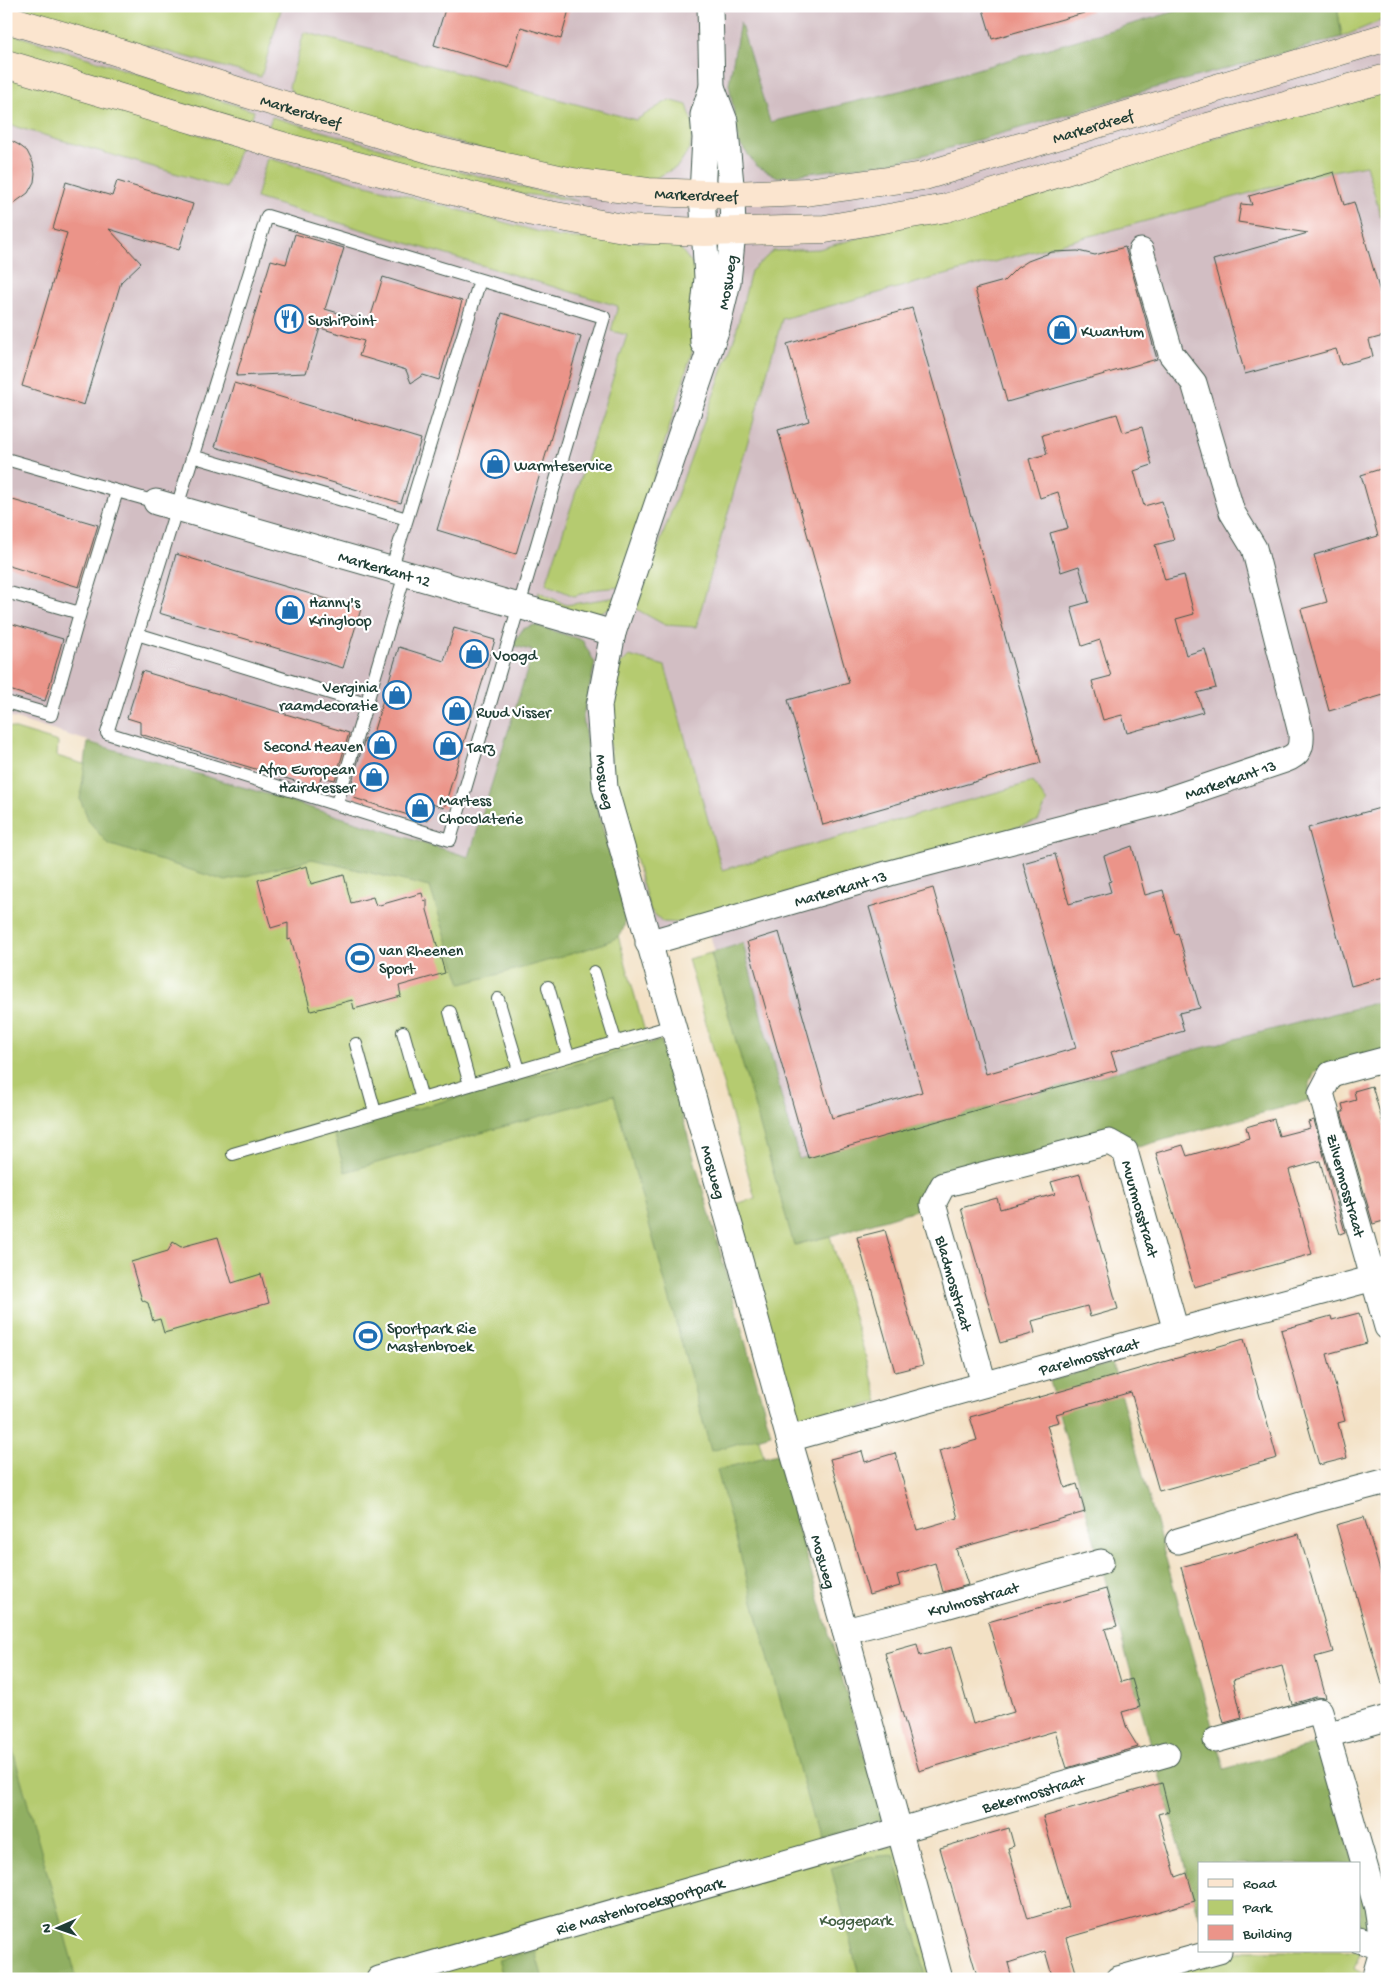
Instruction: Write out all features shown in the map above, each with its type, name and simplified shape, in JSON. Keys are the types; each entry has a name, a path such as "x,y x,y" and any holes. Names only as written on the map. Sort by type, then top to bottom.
{"main road":[{"name":"Markerdreef","path":"6,19 436,151 572,182 648,192 732,195 806,192 924,176 1387,37"},
{"path":"6,64 289,148 533,212 629,229 704,232 825,229 946,208 1199,130 1387,78"}],"street":[{"path":"710,6 712,87"},
{"name":"Mosweg","path":"705,366 702,324 707,278 702,194 705,138 704,115 712,87"},
{"name":"Mosweg","path":"712,87 725,121 732,195 732,232 728,282 717,328 705,366 613,633 599,706 605,788 845,1631 940,1979"},
{"name":"Markerkant 13","path":"648,943 890,873 1158,803 1294,757 1299,751 1302,743 1301,733 1254,548 1232,512 1194,383 1171,354 1142,251"},
{"name":"Markerkant 12","path":"166,505 613,633"},
{"name":"Zilvermosstraat","path":"1387,1059 1331,1074 1321,1093 1380,1273 1387,1327"},
{"name":"Muurmosstraat","path":"944,1185 1108,1142 1125,1151 1176,1331"},
{"name":"Bladmosstraat","path":"944,1185 933,1204 984,1384"},
{"name":"Parelmosstraat","path":"789,1439 1380,1273"},
{"path":"1178,1541 1387,1481"},
{"name":"Krulmosstraat","path":"845,1631 942,1607 1101,1562"},
{"path":"1216,1740 1320,1711 1377,1908 1385,1948 1374,1979"},
{"path":"1327,1735 1387,1718"},
{"name":"Bekermosstraat","path":"900,1831 1167,1754"},
{"name":"Rie Mastenbroeksportpark","path":"379,1979 900,1831"},
{"path":"1360,1940 1385,1948"},
{"path":"1118,1979 1215,1952"}],"lane":[{"path":"267,216 480,280 604,317 450,840 337,803 107,733 138,634 166,505 192,456 267,216"},
{"path":"337,803 366,704 398,572 407,519 480,280"},
{"path":"192,456 407,519"},
{"path":"6,459 166,505"},
{"path":"6,702 51,715 117,491"},
{"path":"6,592 80,613"},
{"path":"138,634 366,704"},
{"path":"594,972 616,1043"},
{"path":"548,988 568,1056"},
{"path":"498,999 520,1070"},
{"path":"450,1012 470,1085"},
{"path":"233,1154 672,1026"},
{"path":"403,1032 422,1099"},
{"path":"356,1044 375,1112"}],"shaded area":[{"path":"6,6 1387,6 1387,1024 772,1167 707,923 648,943 630,814 469,857 6,716"}],"green space":[{"path":"10,6 282,6 261,77 78,27"},
{"path":"1194,6 1337,6 1342,37 1126,96 1077,112 935,152 893,162 778,177 757,166 739,143 729,84 740,22 770,122 912,88"},
{"path":"1337,6 1387,6 1387,18 1342,37"},
{"path":"6,32 254,111 249,126 6,51"},
{"path":"304,32 636,120 669,100 687,105 694,126 690,148 677,167 652,180 576,176 308,100 292,93 289,87"},
{"path":"6,75 240,147 226,188 6,124"},
{"path":"1387,92 1387,239 1366,165 1332,171 782,319 696,627 665,625 636,609 735,336 751,271 773,251 819,249 1370,95"},
{"path":"272,117 489,179 578,201 516,193 445,179 267,131"},
{"path":"267,158 558,237 677,244 699,273 695,342 621,587 598,589 574,596 546,584 627,335 611,331 618,306 256,198"},
{"path":"538,591 566,605 617,597 611,607 591,617 542,604"},
{"path":"534,625 582,640 595,663 583,716 592,786 623,906 625,921 620,935 611,940 572,954 461,984 430,887 312,859 226,881 108,844 89,821 80,799 88,742 273,796 469,857 533,651 512,645 523,629"},
{"path":"629,656 665,666 722,870 1033,782 1047,802 1038,821 684,923 663,922 650,910 613,782 607,712 616,669"},
{"name":"Sportpark Rie Mastenbroek","path":"6,726 58,742 57,756 462,879 591,839 874,1851 899,1844 933,1979 13,1979 6,1793"},
{"path":"743,943 799,1159 1231,1040 1387,1000 1387,1050 1316,1071 1310,1085 1310,1100 1138,1147 1129,1136 1114,1133 932,1182 923,1194 921,1200 922,1208 794,1245 711,953"},
{"path":"711,953 795,1245 830,1236 879,1402 794,1425 733,1205 755,1198 688,959"},
{"path":"661,1040 771,1434 711,1451 614,1095 345,1172 334,1132"},
{"path":"1112,1363 1224,1769 1321,1743 1353,1862 1198,1862 1198,1913 1050,1381"},
{"path":"777,1454 883,1820 818,1838 717,1470"},
{"path":"6,1726 77,1979 6,1979"},
{"name":"Koggepark","path":"894,1855 927,1979 860,1979 831,1868 868,1857"},
{"path":"1360,1884 1369,1915 1366,1931 1360,1929"},
{"path":"1362,1947 1354,1969 1368,1976 1367,1979 1144,1979 1242,1952 1360,1952"},
{"path":"535,1951 543,1979 504,1979 498,1960"}],"building":[{"path":"446,6 570,6 561,39 521,27 509,68 434,45"},
{"path":"982,6 1090,6 1091,11 992,39"},
{"path":"6,138 27,151 33,163 35,173 34,182 28,193 6,209"},
{"path":"1334,172 1344,205 1354,202 1387,316 1387,335 1369,340 1373,356 1341,365 1336,349 1245,374 1213,260 1308,233 1238,222 1241,204 1252,205 1249,196"},
{"path":"117,181 193,204 179,250 109,229 141,263 121,282 84,405 22,386 67,233 53,229 66,182 112,196"},
{"path":"295,234 344,248 325,309 369,322 383,277 462,301 439,380 423,375 411,383 406,370 359,356 364,341 320,328 306,373 236,376 271,260 286,264"},
{"path":"1125,247 1157,359 1007,402 975,289 1004,281 1017,268 1028,261 1052,252 1078,251 1095,255"},
{"path":"912,308 1041,763 823,825 788,700 849,683 778,430 809,421 787,344"},
{"path":"502,313 581,337 516,554 437,530"},
{"path":"234,383 421,439 401,503 215,447"},
{"path":"1117,414 1123,432 1142,427 1152,465 1134,471 1144,506 1162,501 1174,540 1155,545 1165,580 1184,575 1194,614 1176,619 1186,655 1205,649 1216,688 1197,693 1203,712 1127,733 1122,715 1103,720 1092,681 1111,676 1100,640 1082,646 1071,607 1089,602 1079,566 1061,572 1050,533 1068,528 1058,492 1040,498 1029,459 1047,454 1042,435"},
{"path":"1387,467 1387,694 1329,711 1301,609 1327,602 1314,555 1378,536 1361,475"},
{"path":"6,498 98,525 79,587 6,565"},
{"path":"176,554 361,609 343,668 159,613"},
{"path":"6,622 63,639 45,701 6,689"},
{"path":"454,628 495,640 444,808 432,804 427,821 354,798 357,786 351,785 365,738 371,740 399,647 444,661"},
{"path":"142,671 349,733 335,780 321,777 318,788 140,734 140,722 127,718"},
{"path":"1387,806 1387,976 1351,986 1308,828"},
{"path":"1132,846 1145,895 1163,890 1175,934 1178,933 1200,1008 1179,1013 1184,1031 1111,1052 1117,1070 808,1158 747,942 779,932 832,1118 922,1092 869,907 933,888 986,1074 1076,1048 1023,863 1055,854 1069,904 1111,892 1108,882 1111,881 1104,856"},
{"path":"307,866 311,884 344,875 351,903 373,897 376,906 422,893 424,901 427,900 427,910 445,973 399,986 401,996 354,1009 352,1000 311,1011 291,939 288,940 288,923 271,928 258,880"},
{"path":"1372,1086 1387,1137 1387,1220 1373,1224 1341,1112 1344,1112 1342,1104 1356,1100 1354,1091"},
{"path":"1274,1119 1279,1136 1310,1128 1308,1122 1314,1120 1345,1232 1340,1234 1320,1161 1289,1170 1312,1254 1194,1287 1156,1153 1183,1145 1187,1156 1249,1138 1246,1127"},
{"path":"1080,1174 1118,1309 1090,1317 1087,1306 1032,1321 1035,1333 1000,1343 961,1208 997,1198 1000,1209 1055,1194 1051,1182"},
{"path":"885,1230 923,1365 895,1372 857,1237"},
{"path":"218,1237 232,1283 261,1274 269,1303 164,1333 160,1319 153,1321 148,1303 142,1300 131,1262 168,1251 173,1242 181,1247"},
{"path":"1359,1313 1367,1343 1327,1354 1345,1421 1338,1423 1347,1458 1319,1465 1281,1330 1331,1316 1332,1320"},
{"path":"1244,1339 1277,1458 1159,1491 1131,1392 1056,1414 1059,1422 1047,1425 1065,1488 1077,1484 1085,1512 956,1549 968,1585 943,1592 935,1563 897,1575 900,1586 869,1595 830,1459 862,1451 865,1462 895,1453 917,1530 958,1518 939,1451 977,1440 970,1417"},
{"path":"1364,1517 1384,1584 1387,1584 1387,1683 1382,1684 1336,1525"},
{"path":"1299,1534 1333,1652 1315,1657 1326,1698 1316,1697 1292,1704 1282,1666 1233,1680 1242,1718 1224,1723 1181,1567"},
{"path":"1106,1589 1117,1626 1105,1629 1121,1682 1132,1679 1140,1707 1122,1712 1127,1729 1138,1747 1067,1768 1055,1731 919,1771 885,1653 917,1644 920,1656 951,1647 973,1724 1014,1712 988,1622"},
{"path":"1162,1783 1169,1811 1158,1814 1176,1877 1187,1873 1195,1901 1066,1938 1078,1979 1053,1979 1045,1951 1008,1963 1011,1974 994,1979 978,1979 940,1848 1009,1828 1014,1846 1008,1848 1028,1919 1069,1907 1043,1817"}],"place":[{"name":"SushiPoint","path":"289,319"},
{"name":"Kwantum","path":"1062,330"},
{"name":"Warmteservice","path":"495,464"},
{"name":"Hanny's Kringloop","path":"290,610"},
{"name":"Voogd","path":"474,654"},
{"name":"Verginia raamdecoratie","path":"397,695"},
{"name":"Ruud Visser","path":"457,711"},
{"name":"Second Heaven","path":"382,745"},
{"name":"Tarz","path":"448,746"},
{"name":"Afro European Hairdresser","path":"374,777"},
{"name":"Martess Chocolaterie","path":"420,808"},
{"name":"van Rheenen Sport","path":"360,958"},
{"name":"Sportpark Rie Mastenbroek","path":"368,1336"}]}
